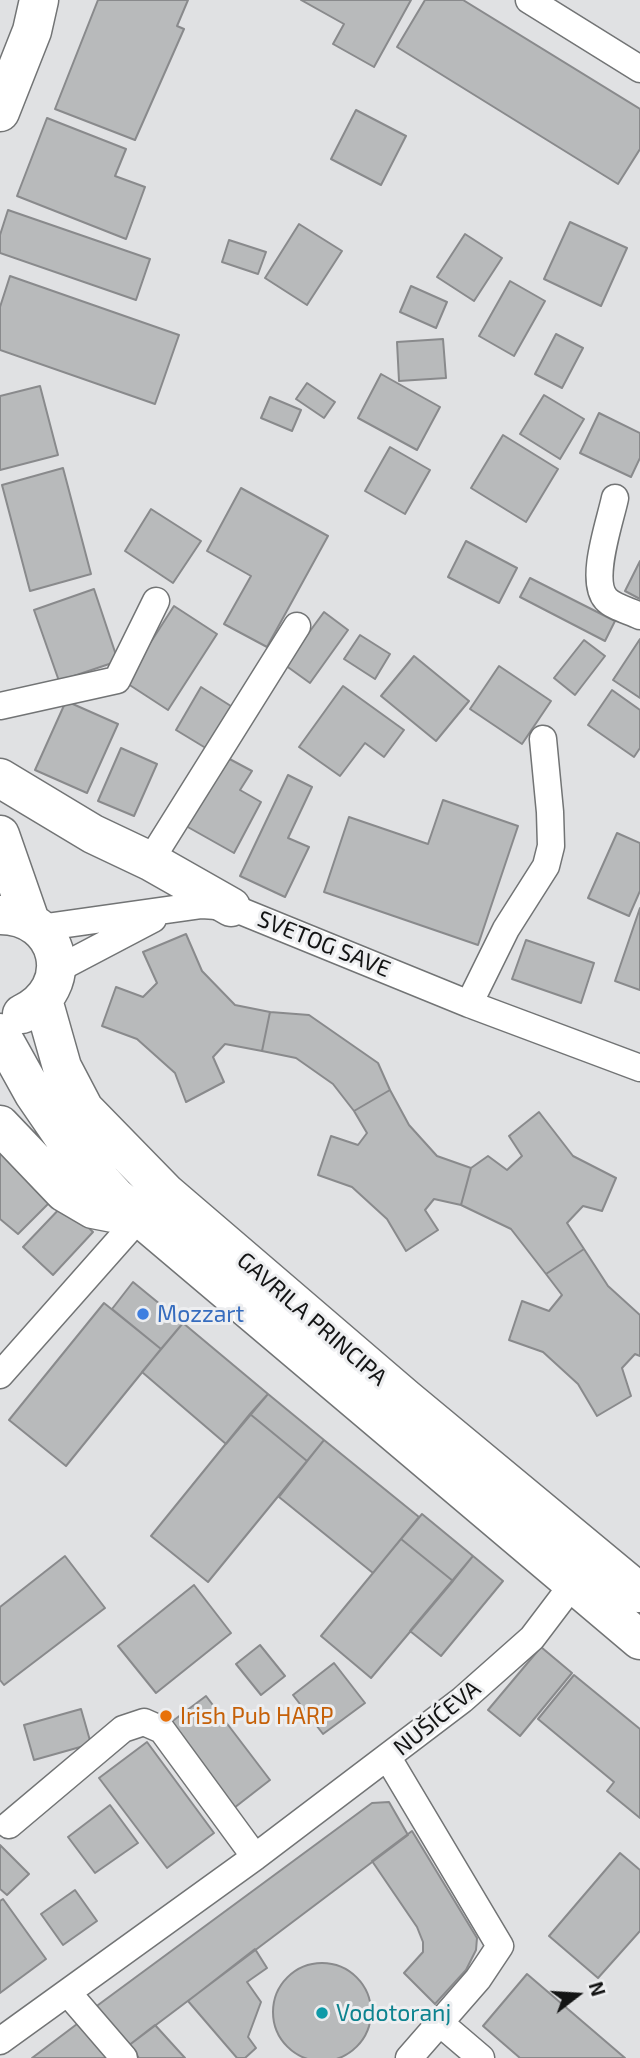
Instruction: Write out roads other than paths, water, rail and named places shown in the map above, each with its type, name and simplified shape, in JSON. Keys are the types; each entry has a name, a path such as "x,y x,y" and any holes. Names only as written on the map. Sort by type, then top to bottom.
{"main road":[{"path":"0,112 32,31 39,0"},
{"path":"0,778 93,834 150,861 231,906"},
{"name":"GAVRILA PRINCIPA","path":"0,835 23,921 52,947 50,985 62,1068 84,1109 166,1193 405,1398 584,1568 640,1640"},
{"path":"0,1017 19,1016 50,985"},
{"name":"GAVRILA PRINCIPA","path":"0,1033 34,1094 71,1147 139,1217 218,1285 584,1568 640,1593"},
{"path":"0,1125 64,1192 93,1209 139,1217"}],"street":[{"path":"528,0 640,68"},
{"path":"615,498 599,569 600,588 607,600 640,616"},
{"path":"0,706 117,680 156,601"},
{"path":"150,861 297,626"},
{"path":"469,1004 506,929 546,866 551,846 543,739"},
{"name":"SVETOG SAVE","path":"23,921 202,905 231,906 469,1004 640,1068"},
{"path":"50,985 129,929 176,909"},
{"path":"0,1375 139,1217"},
{"name":"NUŠIĆEVA","path":"0,2041 255,1857 462,1700 533,1638 584,1568"},
{"path":"9,1825 123,1729 144,1722 162,1730 255,1857"},
{"path":"388,1758 500,1946 478,1979 409,2058"},
{"path":"68,1993 124,2058"},
{"path":"440,2023 481,2058"}],"place":[{"name":"Mozzart","path":"143,1314"},
{"name":"Irish Pub HARP","path":"166,1716"},
{"name":"Vodotoranj","path":"322,2013"}]}
